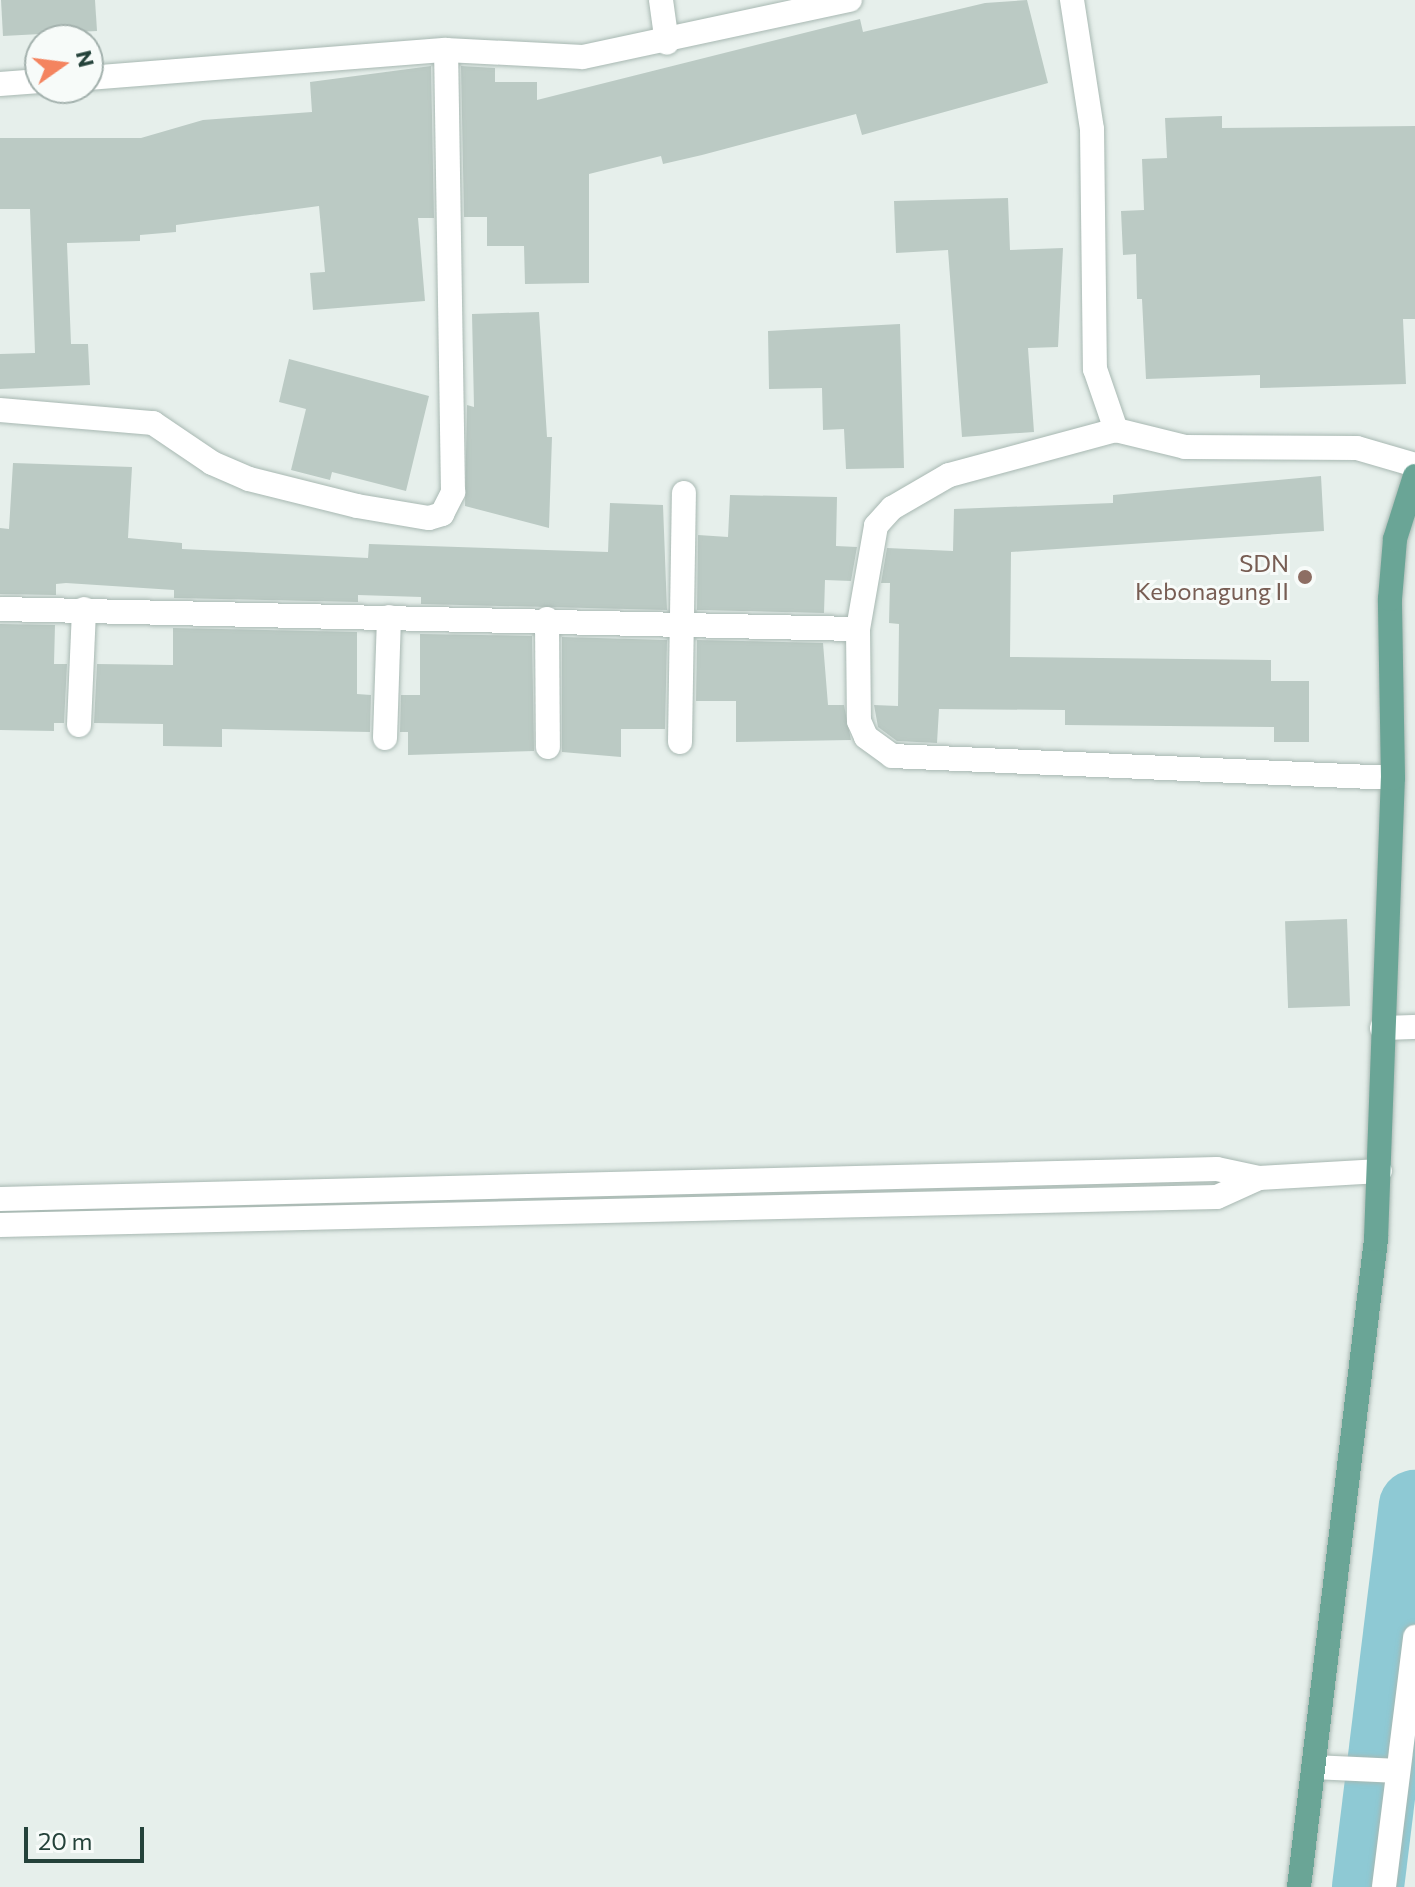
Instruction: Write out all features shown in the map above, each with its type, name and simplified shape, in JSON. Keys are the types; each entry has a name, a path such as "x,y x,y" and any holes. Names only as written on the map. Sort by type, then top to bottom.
{"main road":[{"path":"1299,1887 1380,1171 1382,1028 1393,778 1390,599 1395,539 1415,476"}],"street":[{"path":"661,0 667,43"},
{"path":"104,77 446,50 583,57 667,43 850,0"},
{"path":"1072,0 1092,129 1095,369 1116,430"},
{"path":"0,410 153,423 249,479 357,506 442,514 453,492 446,50"},
{"path":"0,84 24,82"},
{"path":"1393,778 892,756 877,750 859,721 858,629 868,546 892,508 949,475 1116,430 1185,447 1357,448 1415,465"},
{"path":"680,742 684,493"},
{"path":"0,609 547,619 858,629"},
{"path":"79,725 84,609"},
{"path":"385,738 389,617"},
{"path":"547,619 548,747"},
{"path":"1382,1028 1415,1027"},
{"path":"0,1199 1217,1169 1259,1178 1380,1171"},
{"path":"0,1225 1217,1197 1259,1178"},
{"path":"1384,1887 1391,1771 1412,1687 1415,1637"},
{"path":"1314,1767 1391,1771"}],"building":[{"path":"1,0 95,0 97,24 24,24 24,35 3,36"},
{"path":"1027,0 1048,83 862,135 856,114 663,164 661,156 589,174 589,283 525,284 524,246 487,246 487,217 464,217 461,66 495,68 495,82 537,82 537,100 860,19 863,32 985,3"},
{"path":"431,66 434,218 418,218 425,301 313,310 310,273 325,272 319,206 176,225 176,232 140,235 140,241 67,243 71,344 88,344 90,385 0,389 0,354 35,353 30,209 0,209 0,138 141,138 203,120 312,112 310,82"},
{"path":"1222,116 1222,128 1415,126 1415,319 1403,319 1406,384 1260,388 1260,375 1146,379 1142,299 1137,299 1136,254 1123,255 1121,211 1144,210 1142,159 1167,158 1165,118"},
{"path":"1008,198 1010,250 1063,248 1058,347 1028,348 1034,432 962,437 948,250 896,253 894,201"},
{"path":"539,312 547,437 552,437 549,528 465,506 467,405 474,407 472,314"},
{"path":"900,324 904,468 846,469 844,429 823,430 822,388 769,389 768,331"},
{"path":"289,359 429,396 406,491 332,472 330,480 291,470 306,409 279,402"},
{"path":"13,463 132,467 128,538 182,543 182,549 368,558 369,544 608,552 610,503 663,505 667,610 421,604 421,597 358,595 358,602 174,598 174,590 66,583 56,584 56,595 0,594 0,528 9,529"},
{"path":"1321,476 1324,531 1011,552 1010,657 1271,660 1271,681 1309,681 1309,742 1274,742 1274,727 1065,725 1065,710 939,709 937,743 897,741 878,727 874,705 898,706 899,624 889,623 890,583 881,583 887,548 953,551 954,509 1113,503 1113,495"},
{"path":"730,495 837,497 836,546 857,547 851,581 825,580 824,613 697,610 698,535 728,537"},
{"path":"0,624 55,625 54,664 67,664 64,723 54,723 54,731 0,730"},
{"path":"173,628 357,632 357,694 371,695 370,732 222,729 222,747 163,746 163,724 94,723 97,664 173,665"},
{"path":"420,634 532,636 534,751 408,755 408,732 400,732 401,695 420,695"},
{"path":"562,637 667,640 665,729 621,729 621,757 562,752"},
{"path":"697,640 823,643 828,705 844,705 851,740 736,742 736,701 696,701"},
{"path":"1347,919 1350,1006 1288,1008 1285,921"}],"waterway":[{"path":"1368,1887 1415,1506"}],"place":[{"name":"SDN Kebonagung II","path":"1305,577"}]}
